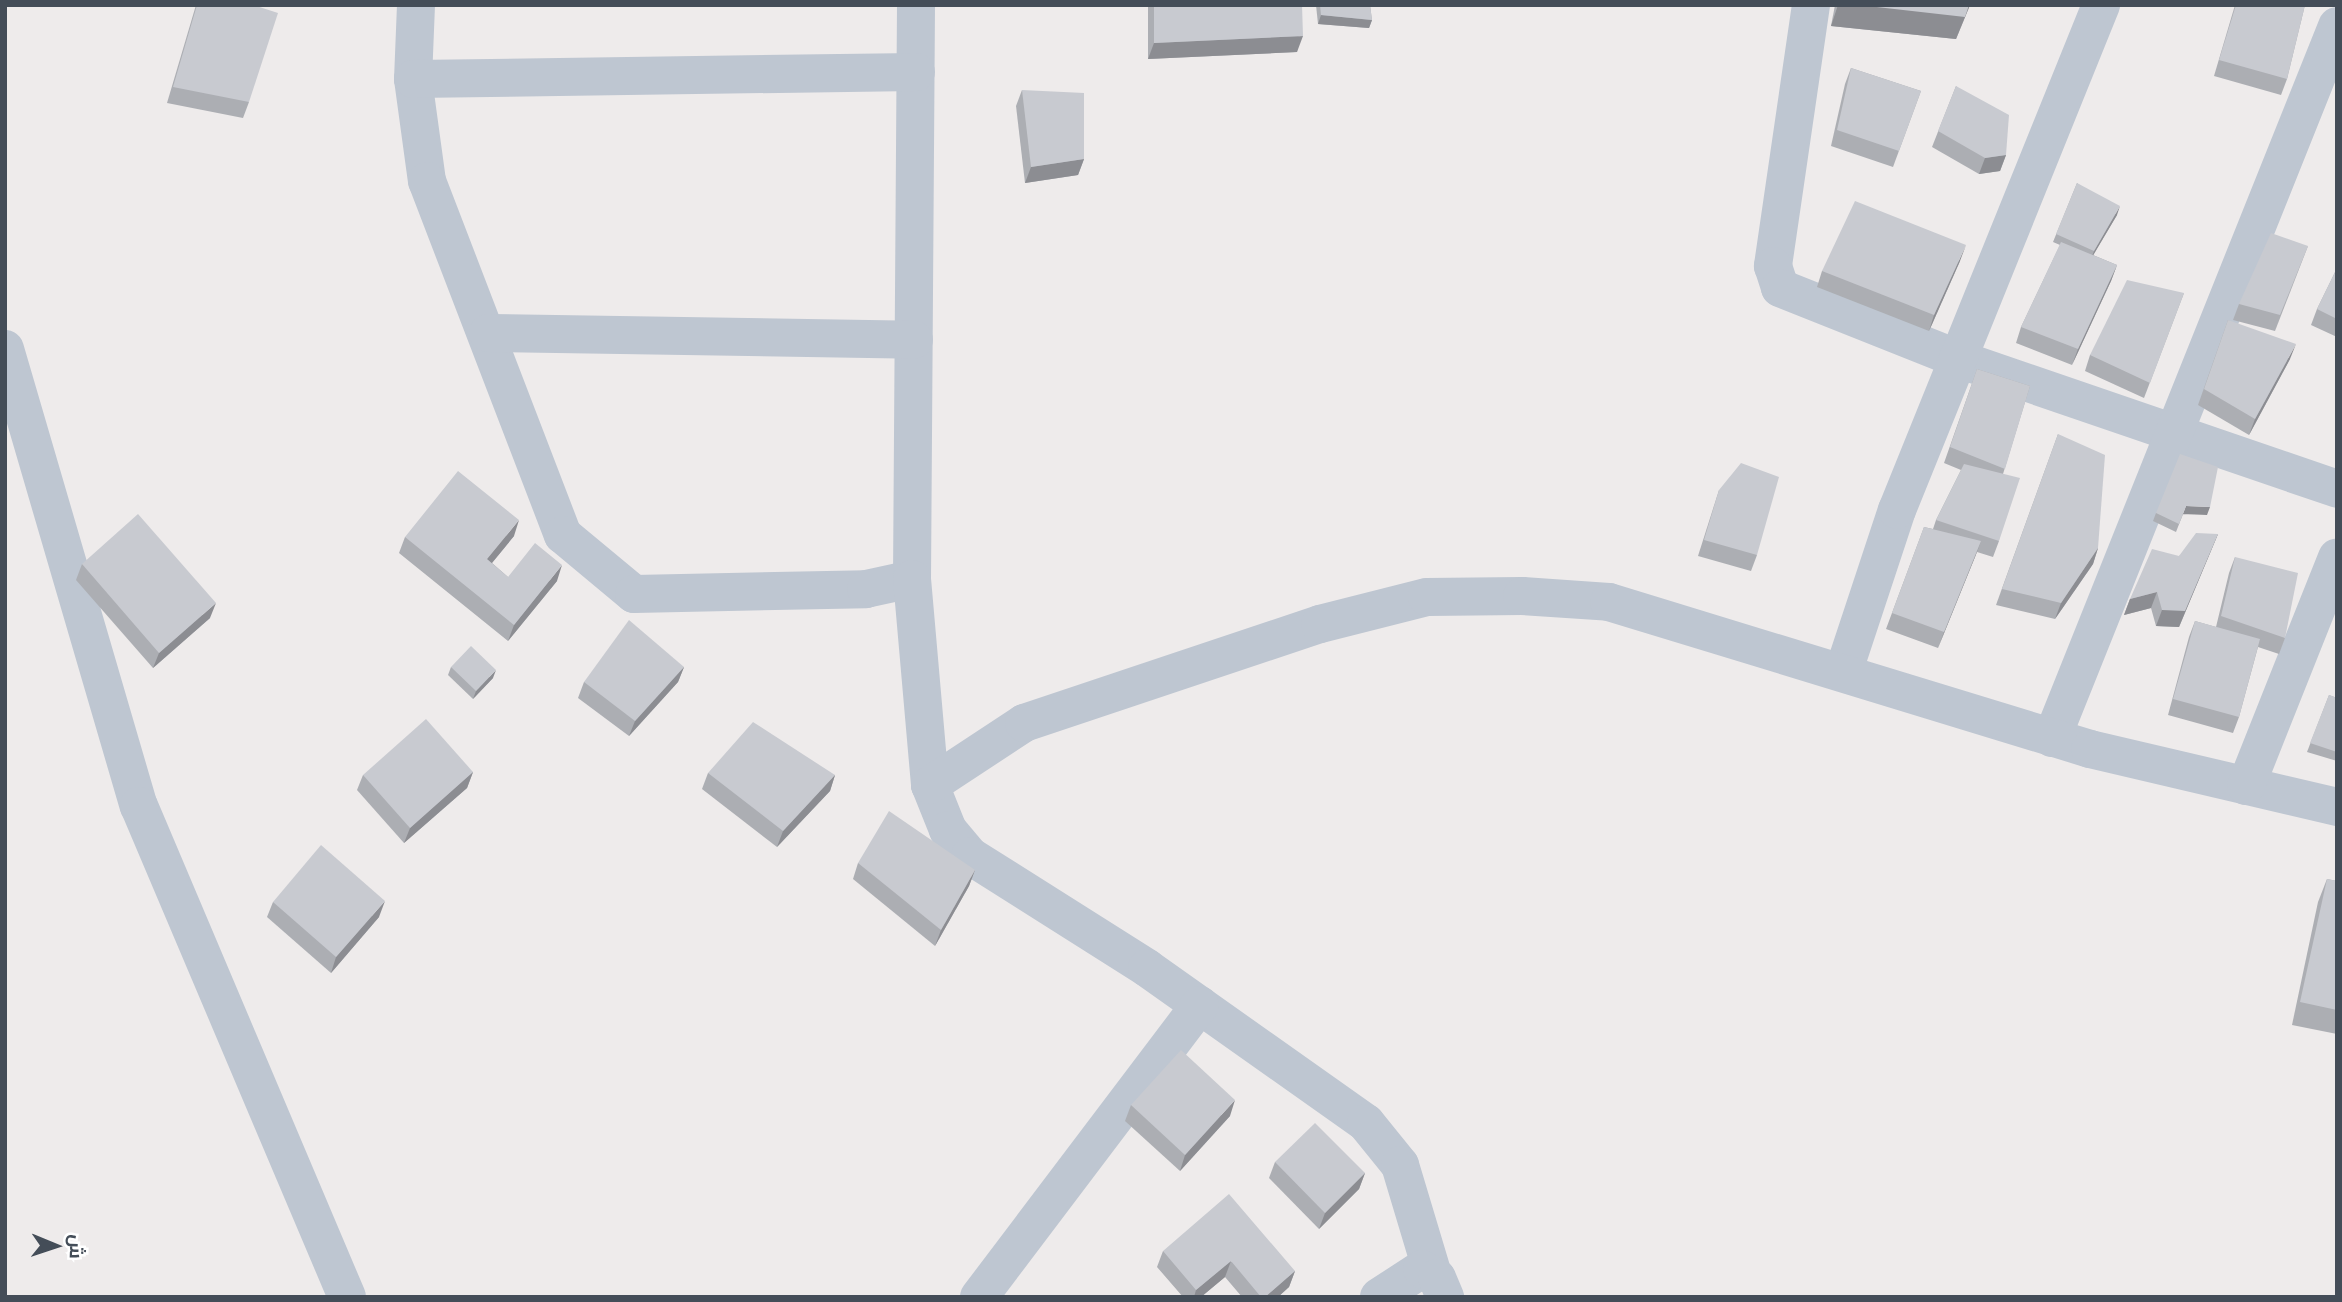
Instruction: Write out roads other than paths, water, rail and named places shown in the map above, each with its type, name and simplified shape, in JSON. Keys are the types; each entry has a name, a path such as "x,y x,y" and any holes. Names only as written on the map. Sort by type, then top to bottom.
{"street":[{"path":"416,5 413,79 427,181 488,333 563,535 634,594 866,589 912,579"},
{"path":"916,5 912,579 930,785 948,830 970,856 1200,1005 1366,1123 1400,1165 1438,1284"},
{"path":"1811,5 1773,266 1780,288 1958,359 2337,489"},
{"path":"1844,670 1897,510 2102,5"},
{"path":"2052,738 2170,432 2337,26"},
{"path":"413,79 916,72"},
{"path":"488,333 914,340"},
{"path":"5,349 139,806 346,1297"},
{"path":"2246,786 2337,557"},
{"path":"930,785 1024,723 1320,624 1427,597 1609,602 1844,670 2052,738 2337,807"},
{"path":"979,1297 1200,1005"},
{"path":"1379,1297 1410,1273 1438,1284"}]}
